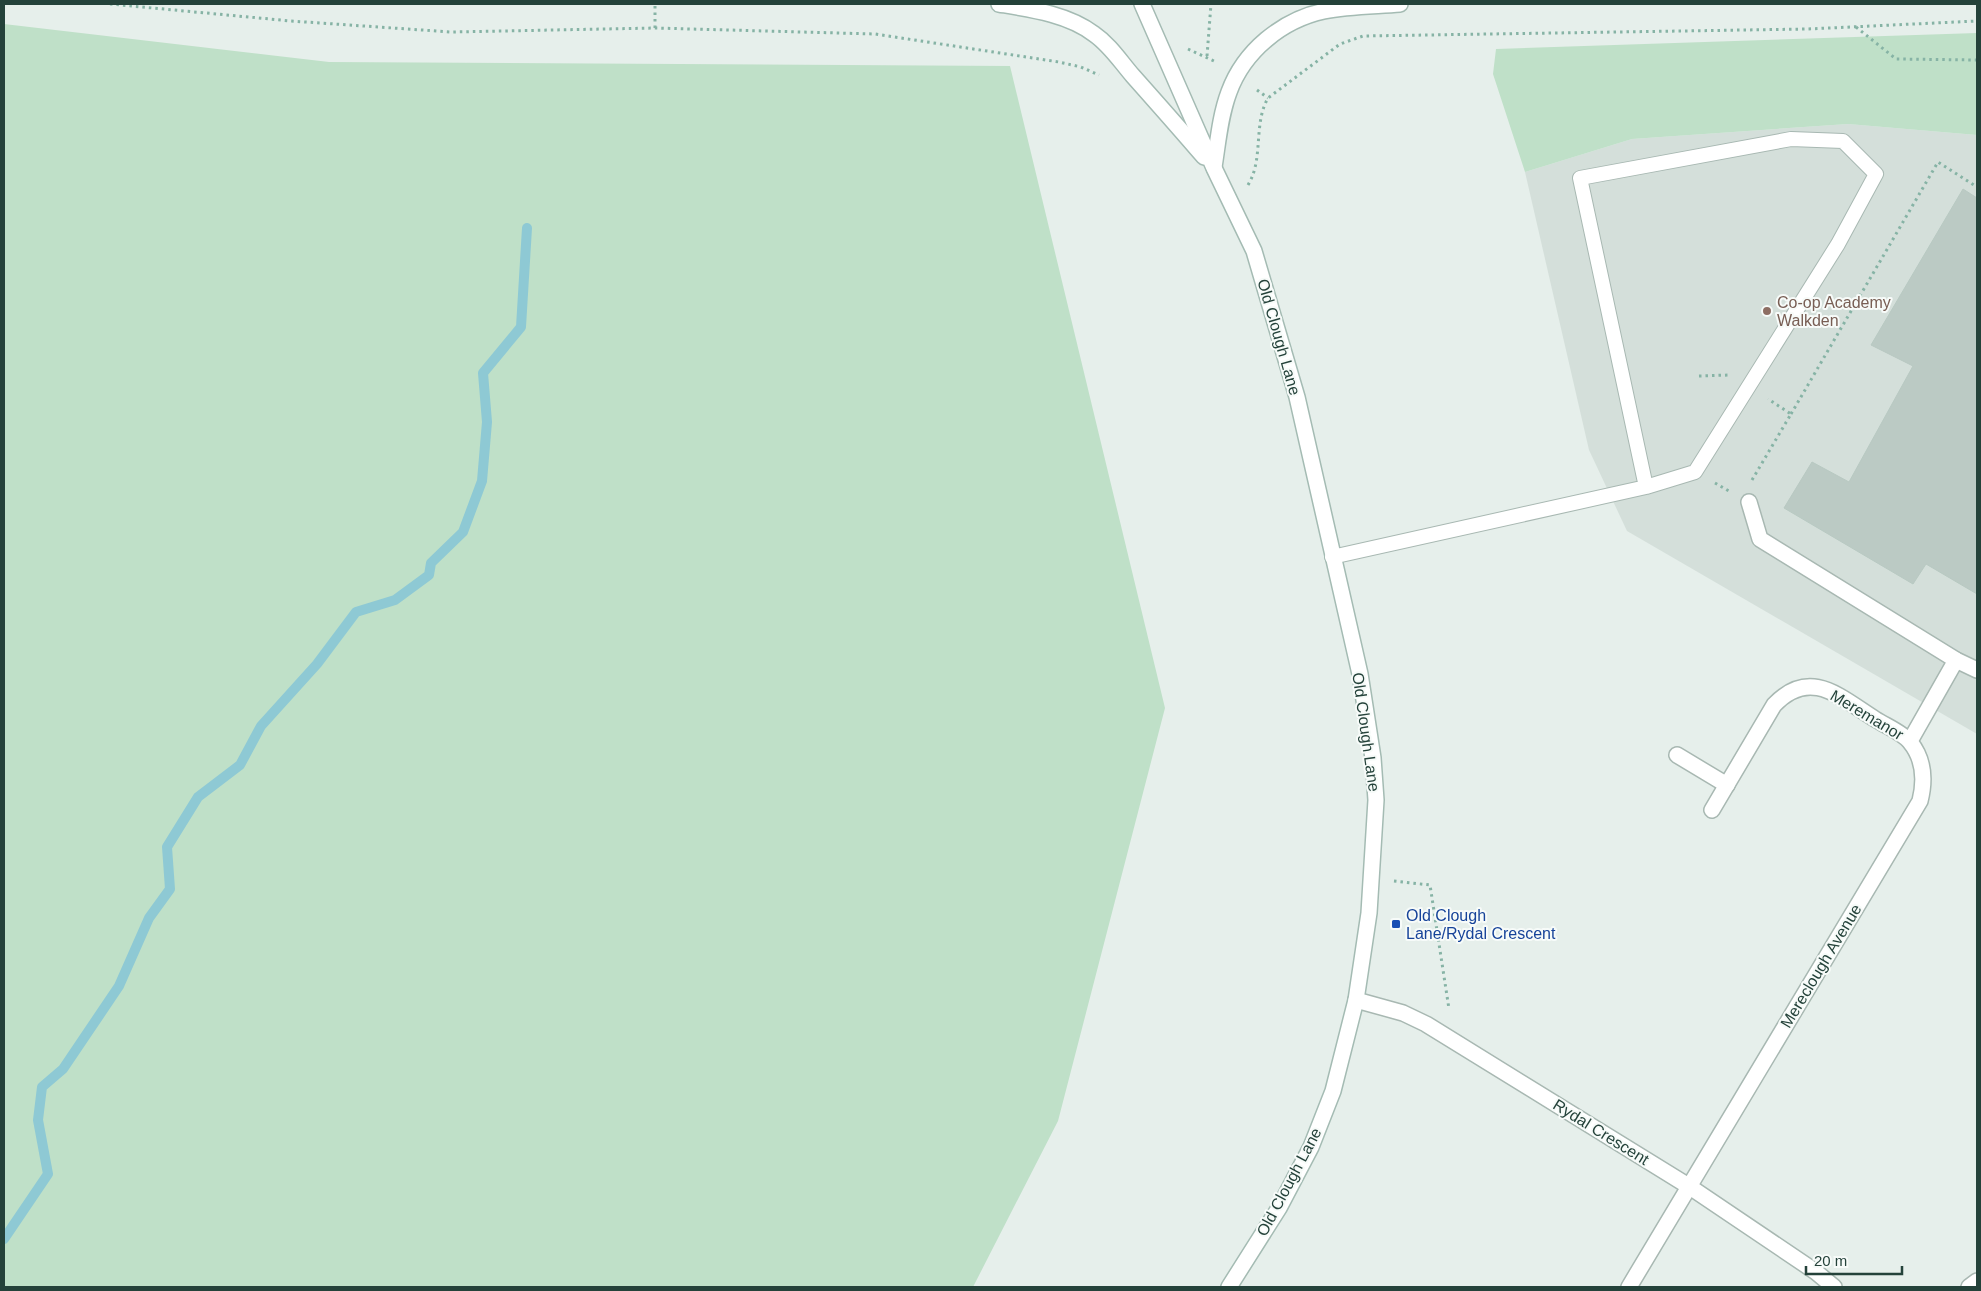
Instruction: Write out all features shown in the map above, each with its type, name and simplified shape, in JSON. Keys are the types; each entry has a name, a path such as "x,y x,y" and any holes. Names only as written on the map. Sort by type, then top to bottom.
{"street":[{"name":"Old Clough Lane","path":"1000,4 1025,8 1064,19 1094,33 1118,55 1131,73 1214,168"},
{"name":"Old Clough Lane","path":"1142,4 1214,168 1254,251 1297,398 1360,674 1373,758 1376,800 1369,913 1356,1000 1333,1092 1311,1147 1279,1208 1229,1287"},
{"path":"1214,168 1221,119 1229,92 1237,75 1252,53 1286,25 1324,11 1400,4"},
{"path":"1749,502 1760,539 1956,660 1977,670"},
{"path":"1910,741 1956,660"},
{"name":"Meremanor","path":"1712,810 1774,705 1784,694 1798,687 1814,687 1831,692 1910,741"},
{"name":"Mereclough Avenue","path":"1629,1287 1920,801 1924,786 1923,771 1918,754 1910,741"},
{"path":"1677,755 1727,785"},
{"name":"Rydal Crescent","path":"1356,1000 1403,1014 1426,1024 1690,1187 1816,1272 1834,1287"},
{"path":"1969,1287 1977,1281"}],"lane":[{"path":"1332,557 1646,487 1695,472 1838,244 1876,174 1843,141 1791,139 1580,178 1646,487"}],"path":[{"path":"110,4 291,21 451,32 655,28 875,34 1059,62 1081,67 1100,75 1118,55"},
{"path":"655,4 655,28"},
{"path":"1208,56 1211,4"},
{"path":"1235,209 1255,174 1262,108 1268,98 1340,44 1363,36 1855,27 1977,21"},
{"path":"1855,27 1896,59 1977,60"},
{"path":"1163,50 1180,46 1208,56 1268,98"},
{"path":"1791,414 1938,162 1977,187"},
{"path":"1695,472 1749,502"},
{"path":"1371,878 1430,885 1454,1041"}],"shaded area":[{"name":"Co-op Academy Walkden","path":"1848,124 1977,135 1977,734 1627,531 1589,450 1525,172 1632,139"}],"green space":[{"path":"4,24 329,62 1010,66 1165,708 1058,1121 973,1287 4,1287"},
{"path":"1977,33 1977,135 1848,124 1632,139 1525,172 1493,74 1496,49"}],"building":[{"path":"1963,189 1977,198 1977,594 1926,564 1913,584 1784,508 1812,462 1849,482 1913,366 1871,345"}],"waterway":[{"path":"4,1239 48,1174 38,1120 42,1087 63,1069 119,986 149,918 170,889 167,847 198,797 240,765 261,726 317,664 356,612 395,600 429,575 431,563 463,532 482,481 487,422 483,373 521,327 527,228"}],"place":[{"name":"Co-op Academy Walkden","path":"1767,311"},
{"name":"Old Clough Lane/Rydal Crescent","path":"1396,924"}]}
